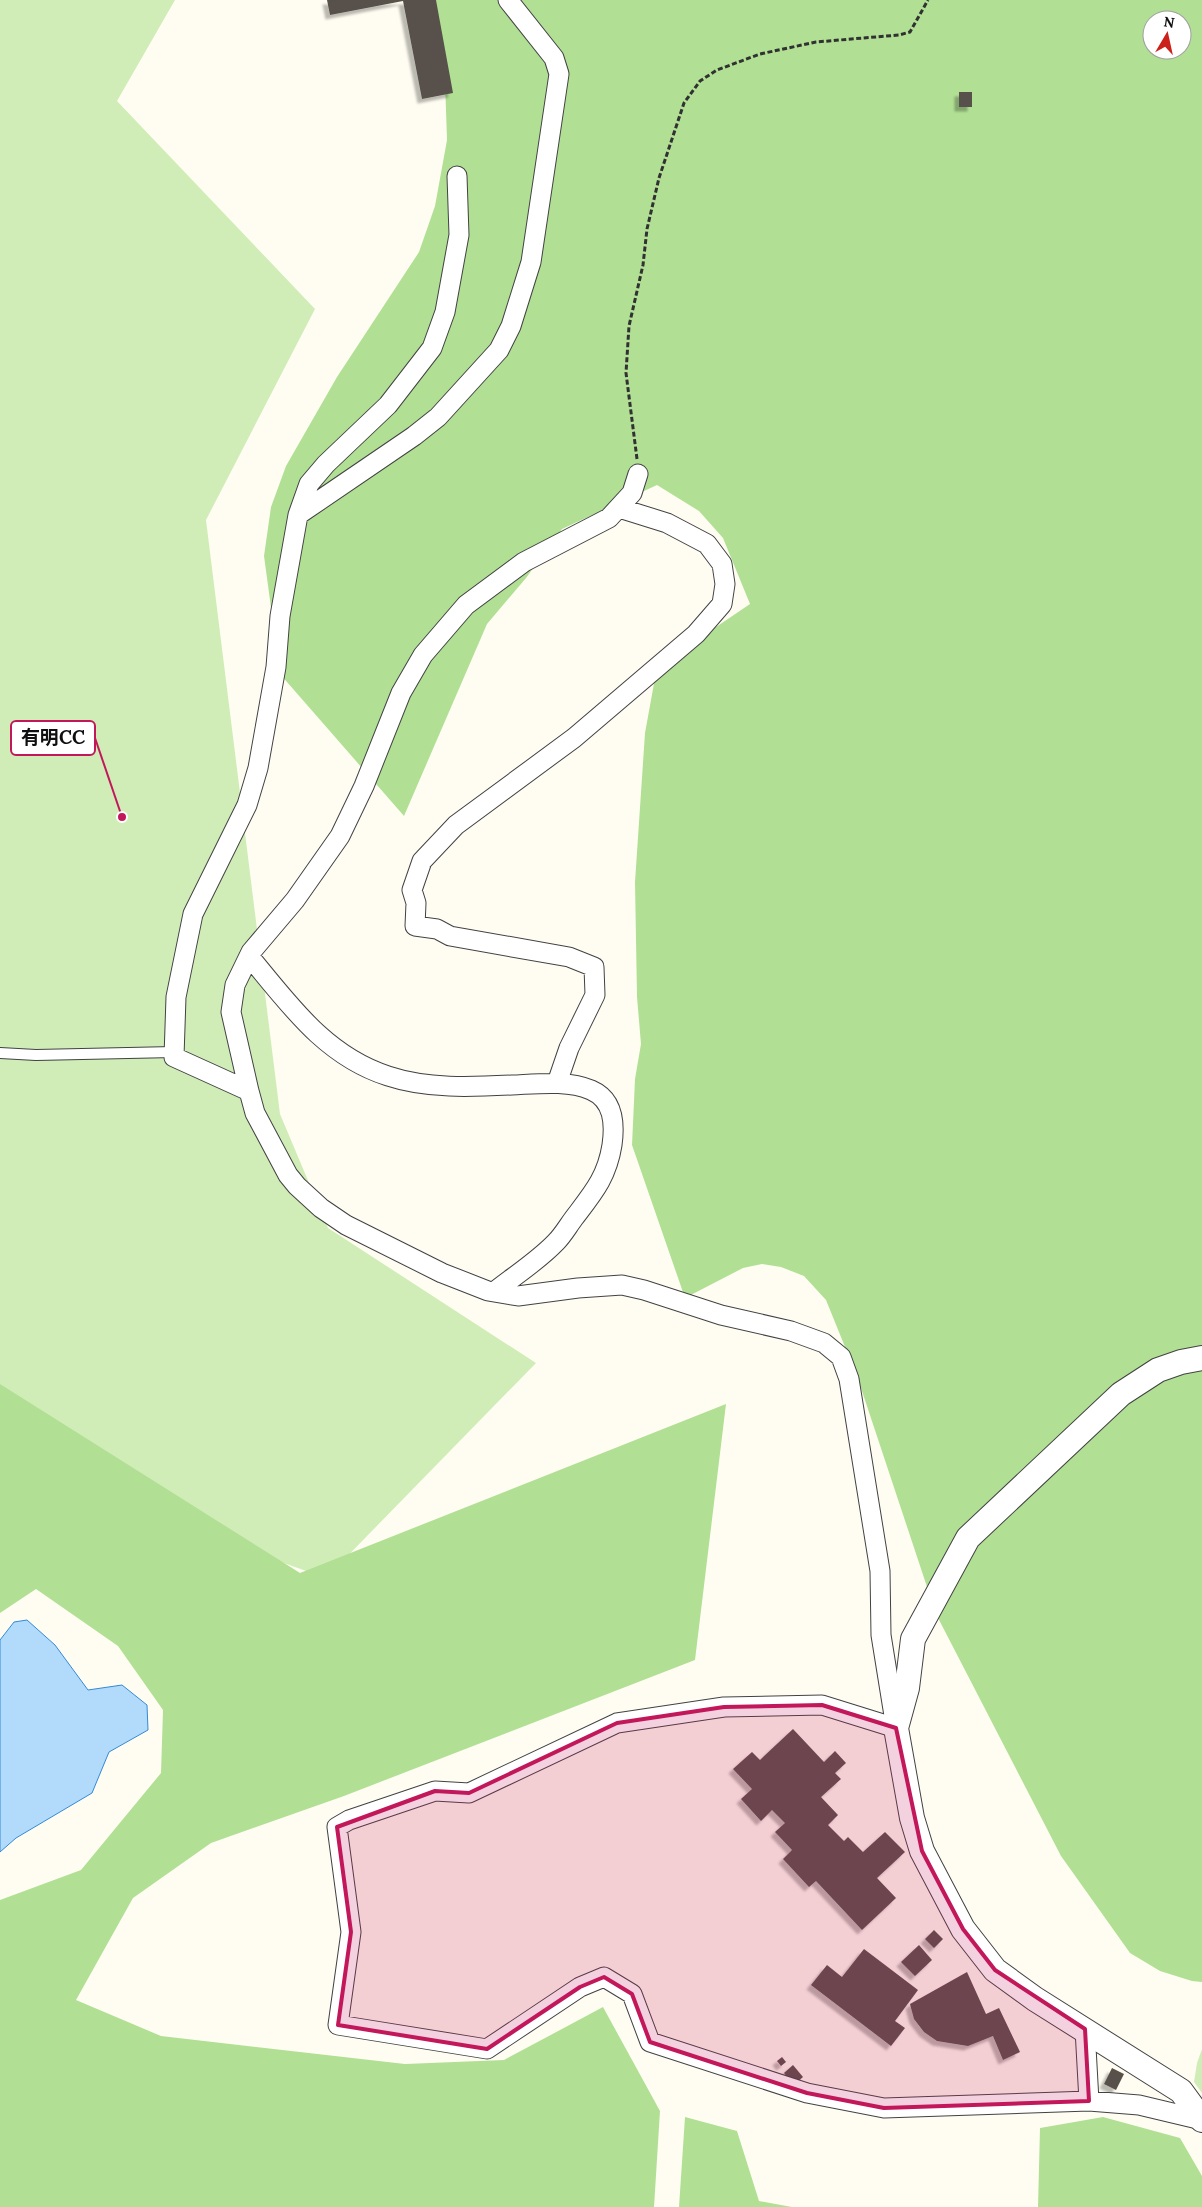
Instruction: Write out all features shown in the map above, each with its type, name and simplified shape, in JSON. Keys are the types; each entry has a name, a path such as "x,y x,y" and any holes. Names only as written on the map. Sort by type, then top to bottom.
{"street":[{"path":"298,515 414,436 438,417 499,350 511,326 531,262 559,74 554,58 508,0"},
{"path":"249,1091 174,1056 176,997 193,914 247,805 258,768 276,667 280,616 298,515 309,484 326,464 388,406 432,348 445,312 459,235 457,176"},
{"path":"638,474 632,493 609,518 524,562 466,605 423,655 401,693 364,786 340,836 295,900 249,956 235,985 231,1012 255,1113 288,1175 322,1208 346,1225 442,1273 494,1292 518,1296 578,1288 622,1285 644,1290 721,1315 791,1332 824,1343 841,1357 849,1380 880,1571 881,1634 896,1728 912,1818 922,1850 962,1929 995,1970 1035,1999 1086,2029 1123,2056 1181,2091 1202,2120"},
{"path":"556,1083 569,1048 595,995 594,967 568,957 450,936 437,929 415,926 416,904 412,890 422,860 456,825 574,738 696,634 722,604 725,584 722,564 707,544 667,523 618,508"},
{"path":"249,956 298,1016 325,1042 351,1059 388,1076 444,1086 556,1083 591,1090 605,1102 613,1115 614,1131 609,1164 599,1186 556,1242 494,1292"},
{"path":"896,1728 907,1688 913,1639 968,1538 1121,1394 1158,1370 1181,1362 1202,1358"},
{"path":"896,1728 822,1704 724,1707 618,1723 469,1793 435,1791 349,1820 337,1827 351,1932 338,2025 487,2050 580,1987 604,1977 632,1994 650,2042 807,2093 884,2108 1089,2101 1139,2105 1202,2120"},
{"path":"1086,2029 1089,2101"}],"lane":[{"path":"0,1053 36,1055 174,1052"}],"path":[{"path":"638,474 626,373 629,326 644,265 647,229 657,187 684,103 700,81 717,70 760,54 816,42 900,35 910,32 928,0"}],"highlighted area":[{"path":"822,1705 896,1728 922,1851 963,1929 995,1970 1085,2029 1089,2101 884,2108 807,2093 650,2042 632,1994 604,1977 580,1987 487,2049 338,2025 351,1932 337,1827 435,1791 469,1793 617,1723 724,1707"}],"green space":[{"path":"0,0 175,0 117,101 315,309 206,520 280,1114 328,1228 536,1363 326,1578 157,1518 0,1440"},
{"path":"404,0 1202,0 1202,1982 1192,1981 1160,1971 1130,1953 1061,1856 936,1614 858,1379 826,1300 804,1276 781,1267 762,1264 743,1268 685,1298 632,1145 635,1079 641,1044 637,997 635,882 645,733 657,667 750,604 723,538 699,511 657,485 562,529 526,578 487,624 404,816 280,674 264,556 271,507 286,466 337,377 419,252 435,206 447,140 445,81"},
{"path":"0,1384 300,1573 726,1404 695,1660 344,1796 211,1843 133,1898 76,2000 161,2036 405,2064 504,2060 603,2007 660,2111 654,2207 0,2207 0,1900 81,1870 161,1773 163,1710 118,1646 36,1589 0,1613"},
{"path":"1202,2049 1202,2093 1194,2082 1197,2063"},
{"path":"685,2117 737,2131 759,2201 792,2207 679,2207"},
{"path":"1103,2117 1180,2138 1202,2176 1202,2207 1038,2207 1040,2128"}],"water":[{"path":"27,1620 55,1645 88,1690 122,1685 147,1705 148,1730 109,1752 92,1793 16,1838 0,1852 0,1640 14,1622"}],"building":[{"path":"327,0 436,0 453,93 422,99 403,1 330,15"},
{"path":"959,92 972,92 972,107 959,107"},
{"path":"793,1729 824,1762 835,1751 846,1763 835,1773 841,1779 821,1797 838,1815 828,1825 844,1841 848,1837 863,1852 885,1832 905,1852 877,1878 896,1898 862,1930 816,1881 809,1887 783,1859 792,1850 775,1832 785,1823 772,1810 761,1821 741,1799 752,1789 733,1769 752,1752 760,1760"},
{"path":"934,1930 943,1939 934,1948 925,1939"},
{"path":"919,1945 932,1960 915,1976 901,1962"},
{"path":"864,1949 918,1990 895,2021 905,2028 891,2046 811,1985 827,1965 842,1977"},
{"path":"967,1972 986,2014 999,2008 1020,2052 1003,2060 993,2036 968,2046 937,2041 924,2032 914,2019 910,2004"},
{"path":"782,2057 786,2062 781,2066 777,2061"},
{"path":"793,2065 803,2077 794,2085 784,2073"},
{"path":"1112,2068 1124,2074 1116,2090 1104,2084"}],"place":[{"name":"有明CC","path":"122,817"}]}
